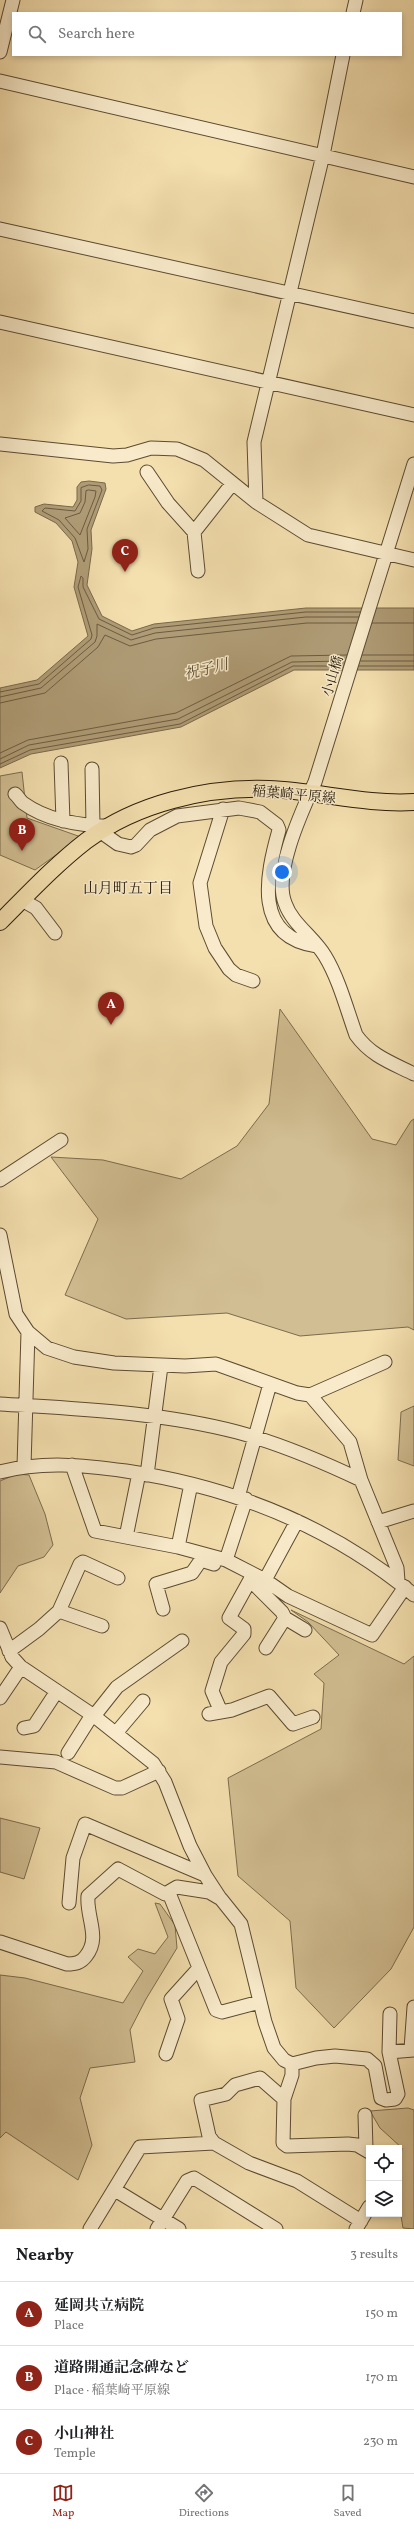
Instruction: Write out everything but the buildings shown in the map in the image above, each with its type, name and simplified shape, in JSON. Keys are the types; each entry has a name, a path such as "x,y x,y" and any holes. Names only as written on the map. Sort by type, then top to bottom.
{"main road":[{"name":"稲葉崎平原線","path":"0,922 48,874 102,828 149,808 223,790 313,788 357,800 414,802"}],"street":[{"path":"0,52 13,0"},
{"path":"353,12 356,0"},
{"path":"256,502 254,442 270,383 323,155 343,56"},
{"path":"0,81 323,155 414,178"},
{"path":"0,229 414,321"},
{"path":"0,322 414,415"},
{"path":"0,444 113,456 128,455 151,448 177,449 204,460 256,502 308,535 387,555 414,560"},
{"name":"小山橋","path":"414,464 387,555 313,788 283,872 282,891 285,904 299,925 327,960 356,1035 375,1055 414,1074"},
{"path":"147,472 168,503 194,532 198,571"},
{"path":"194,532 232,484"},
{"path":"61,763 63,821"},
{"path":"92,769 102,828"},
{"path":"16,794 21,802 63,821 102,828 118,844 131,847 136,845 150,830 176,816 240,808 260,812 277,825 279,830 269,868 268,895 274,921 290,938 303,944 317,946"},
{"path":"223,809 200,882 206,926 215,948 229,969 236,975 253,981"},
{"path":"269,868 283,872"},
{"path":"22,900 36,908 55,933"},
{"path":"0,1180 61,1140"},
{"path":"0,1238 16,1314 28,1332 47,1348 74,1357 114,1363 161,1366 216,1364 270,1384 310,1395 350,1442 361,1480 406,1588"},
{"path":"24,1466 28,1332"},
{"path":"310,1395 385,1362"},
{"path":"126,1537 143,1474 154,1417 161,1366"},
{"path":"226,1560 242,1498 255,1437 270,1384"},
{"path":"0,1404 154,1417 255,1437 308,1456 361,1480"},
{"path":"72,1465 96,1531 178,1547 226,1560 265,1580 288,1596 372,1635 406,1588"},
{"path":"0,1472 24,1466 72,1465 143,1474 191,1484 242,1498 322,1532 406,1588"},
{"path":"178,1547 191,1484"},
{"path":"378,1522 414,1511"},
{"path":"265,1580 296,1521"},
{"path":"163,1609 156,1584 192,1573 201,1560 231,1569 282,1600 288,1596"},
{"path":"3,1648 59,1611 80,1564 83,1562 118,1578"},
{"path":"250,1580 282,1612 285,1618 305,1630"},
{"path":"250,1580 229,1618 244,1629 244,1634 221,1662 212,1691 215,1713 269,1696 293,1724 314,1717"},
{"path":"59,1611 102,1626"},
{"path":"266,1648 285,1618"},
{"path":"0,1628 3,1648 21,1667 58,1691 116,1733 142,1753 159,1770 190,1846 205,1874 218,1892 221,1899 242,1924 260,2002 274,2048 284,2060 292,2064 316,2058 335,2056 367,2060 375,2066 381,2098 391,2100 396,2098 398,2094 389,2052 390,2014"},
{"path":"68,1753 93,1716 117,1687 182,1641"},
{"path":"0,1698 21,1667"},
{"path":"24,1728 34,1726 58,1691"},
{"path":"116,1733 143,1701"},
{"path":"0,1757 56,1762 115,1788 122,1788 159,1770"},
{"path":"69,1903 73,1858 85,1824 205,1874"},
{"path":"0,1942 67,1964 75,1964 83,1960 91,1950 94,1940 88,1896 116,1870 122,1871 165,1894 177,1887 209,1892 221,1899"},
{"path":"169,1893 216,2010 222,2012 260,2002"},
{"path":"166,2054 178,2019 170,1999 199,1968"},
{"path":"389,2052 412,2050 414,2007"},
{"path":"292,2064 292,2075 284,2099 283,2143 287,2146 348,2144 366,2150"},
{"path":"284,2099 260,2078 235,2086 226,2094 201,2100 209,2136 214,2143 249,2164 297,2181 358,2225 366,2212"},
{"path":"364,2116 367,2145"},
{"path":"90,2229 140,2147 214,2143"},
{"path":"161,2224 187,2180 194,2178 276,2229"},
{"path":"115,2190 161,2224 179,2229"}],"shaded area":[{"path":"22,772 27,818 81,837 35,870 0,855 0,776"},
{"path":"280,1009 372,1139 396,1145 411,1121 414,1119 414,1330 408,1327 300,1336 227,1313 126,1319 65,1295 98,1219 51,1157 103,1160 181,1179 237,1146 269,1104"},
{"path":"414,1406 414,1466 398,1460 401,1412"},
{"path":"17,1474 29,1475 45,1514 53,1545 44,1557 18,1566 0,1593 0,1481"},
{"path":"291,1610 404,1664 414,1656 414,1927 391,1969 334,2028 296,1988 290,1921 238,1876 228,1778 321,1729 324,1683 314,1674 339,1655 308,1622"},
{"path":"0,1818 40,1828 24,1879 0,1872"},
{"path":"155,1903 160,1904 175,1925 177,1948 146,1999 130,2030 135,2062 90,2068 80,2098 92,2145 78,2180 6,2132 0,2138 0,1975 25,1978 123,2003 143,1971 128,1957 138,1949 155,1954 168,1937"},
{"path":"408,2108 414,2110 414,2229 403,2228 401,2218 402,2145 399,2145 380,2128 370,2111"}],"water":[{"name":"祝子川","path":"89,481 105,483 106,489 91,530 92,549 87,585 102,616 132,631 154,624 306,608 414,608 414,670 294,670 181,727 31,754 0,768 0,688 37,680 88,636 74,587 78,562 72,541 56,523 35,512 35,507 44,504 73,507 77,500 77,487 81,482"}],"place":[{"name":"小山神社","path":"125,572"},
{"name":"道路開通記念碑など","path":"22,851"},
{"name":"延岡共立病院","path":"111,1025"}],"district":[{"name":"山月町五丁目","path":"128,888"}]}
